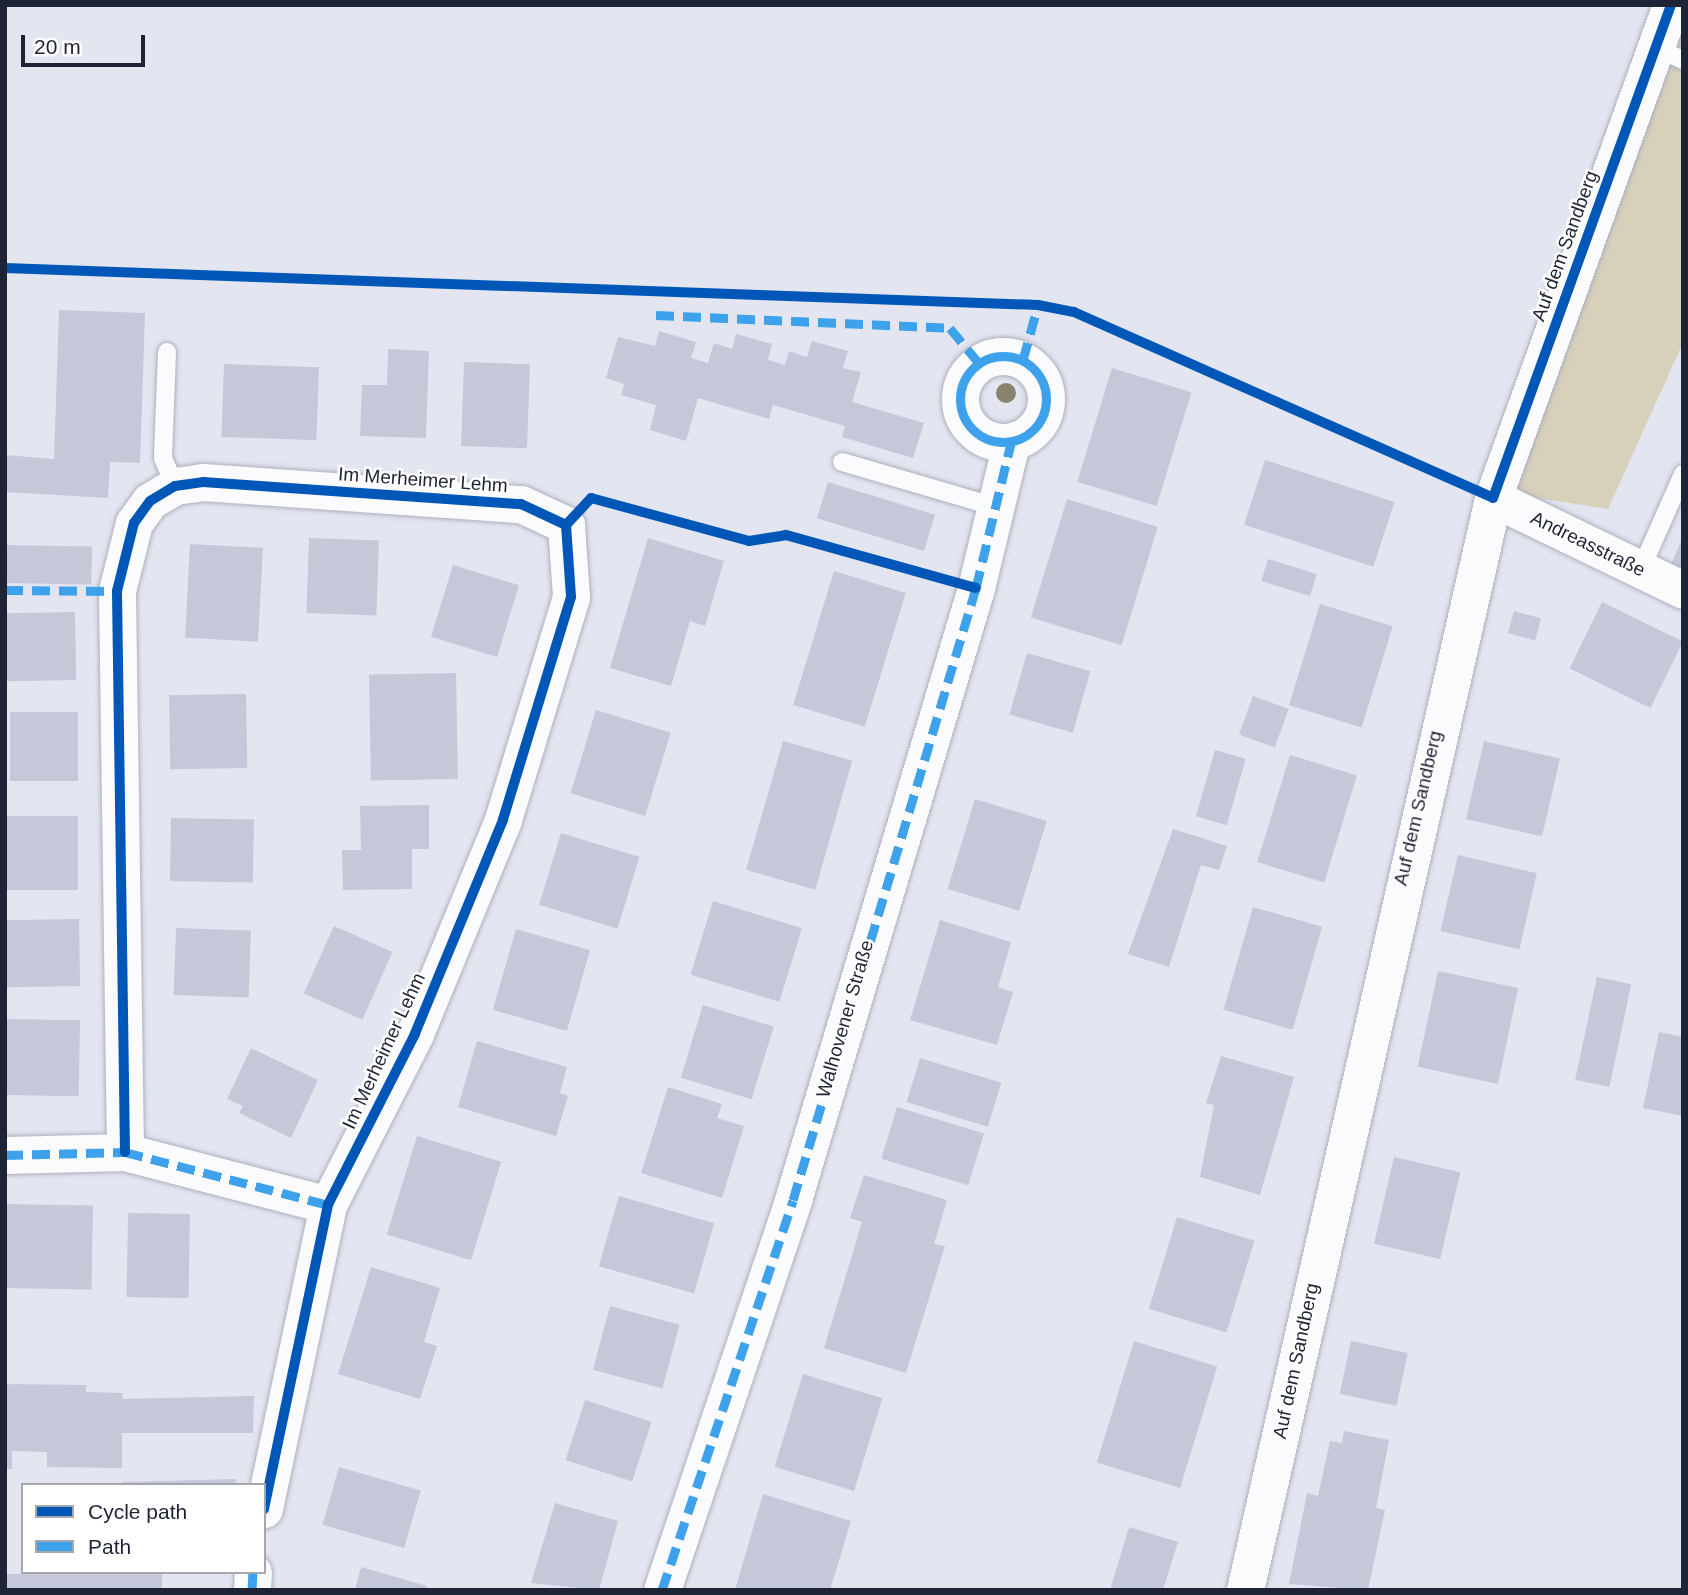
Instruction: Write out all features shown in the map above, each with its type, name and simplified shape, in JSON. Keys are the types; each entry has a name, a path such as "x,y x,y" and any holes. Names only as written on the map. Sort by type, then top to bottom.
{"street":[{"name":"Auf dem Sandberg","path":"1245,1590 1493,498 1669,54 1671,5"},
{"name":"Walhovener Straße","path":"662,1590 793,1200 996,507 1011,443"},
{"name":"Im Merheimer Lehm","path":"125,1152 117,591 134,523 150,501 175,486 204,482 521,504 566,525 571,597 503,820 415,1034 328,1205 266,1500"},
{"name":"Andreasstraße","path":"1493,498 1683,590"},
{"path":"5,1155 125,1152 328,1205"}],"lane":[{"path":"167,352 163,458 175,486"},
{"path":"842,462 996,507"},
{"path":"1641,569 1683,474"}],"shaded area":[{"path":"1683,12 1683,343 1608,509 1512,494"}],"building":[{"path":"59,310 145,313 140,463 110,462 108,498 5,492 5,455 54,459"},
{"path":"659,331 696,342 691,358 708,363 714,343 732,349 736,334 772,344 768,360 785,365 789,351 807,357 812,341 848,351 843,368 861,372 852,402 924,423 913,458 842,437 845,426 773,405 769,419 698,398 686,441 650,430 656,405 621,395 624,384 606,378 618,337 655,346"},
{"path":"388,349 429,351 426,438 360,436 362,385 387,385"},
{"path":"464,362 530,364 527,448 461,446"},
{"path":"224,364 319,367 316,440 221,437"},
{"path":"1112,368 1191,392 1157,506 1077,482"},
{"path":"1265,460 1394,502 1373,567 1244,525"},
{"path":"828,482 935,515 924,551 817,518"},
{"path":"1067,499 1158,527 1122,645 1031,618"},
{"path":"1683,537 1683,569 1671,564"},
{"path":"309,538 379,540 376,615 306,613"},
{"path":"648,538 724,561 705,626 690,621 671,686 610,668"},
{"path":"190,544 263,548 258,642 185,638"},
{"path":"5,545 92,547 91,585 5,583"},
{"path":"1268,559 1317,574 1310,596 1261,581"},
{"path":"453,565 519,585 497,657 431,637"},
{"path":"834,571 906,593 865,727 793,705"},
{"path":"1602,602 1683,641 1650,708 1570,669"},
{"path":"1320,604 1393,626 1362,728 1289,705"},
{"path":"1514,611 1541,618 1535,640 1508,633"},
{"path":"75,612 76,680 6,681 5,613"},
{"path":"1027,653 1090,671 1073,733 1009,715"},
{"path":"456,673 458,779 371,781 369,675"},
{"path":"246,694 247,768 170,769 169,695"},
{"path":"1253,696 1289,709 1275,748 1239,735"},
{"path":"596,710 671,733 645,816 571,793"},
{"path":"10,712 78,712 78,781 10,781"},
{"path":"783,741 852,761 815,890 746,870"},
{"path":"1484,741 1560,759 1542,836 1466,819"},
{"path":"1215,750 1246,759 1227,825 1196,816"},
{"path":"1290,755 1357,775 1324,883 1257,862"},
{"path":"975,799 1047,821 1019,911 948,889"},
{"path":"429,805 429,849 412,849 412,889 343,890 342,850 361,850 360,806"},
{"path":"5,816 78,816 78,890 5,890"},
{"path":"171,818 254,819 253,882 170,881"},
{"path":"1173,829 1227,846 1219,870 1201,865 1169,967 1128,954"},
{"path":"561,833 639,857 617,929 539,905"},
{"path":"1458,855 1537,873 1519,949 1440,931"},
{"path":"713,901 802,928 779,1002 690,975"},
{"path":"1253,907 1322,927 1293,1030 1224,1010"},
{"path":"79,919 80,986 6,987 5,920"},
{"path":"940,920 1011,942 998,987 1013,992 997,1045 910,1020"},
{"path":"334,926 392,952 362,1020 304,994"},
{"path":"176,928 251,931 249,998 174,995"},
{"path":"516,929 590,950 567,1031 493,1010"},
{"path":"1438,971 1518,988 1498,1084 1418,1067"},
{"path":"1597,977 1631,984 1609,1087 1575,1080"},
{"path":"703,1005 774,1027 752,1099 681,1078"},
{"path":"5,1019 80,1020 79,1096 5,1095"},
{"path":"1659,1032 1683,1037 1683,1116 1643,1108"},
{"path":"477,1041 567,1067 560,1093 568,1096 556,1136 458,1107"},
{"path":"251,1048 318,1080 291,1138 239,1113 243,1106 227,1099"},
{"path":"1221,1056 1294,1077 1260,1195 1200,1177 1214,1105 1206,1103"},
{"path":"920,1058 1001,1083 988,1127 907,1102"},
{"path":"668,1087 722,1104 717,1118 744,1126 722,1198 641,1173"},
{"path":"897,1107 984,1134 968,1185 881,1159"},
{"path":"417,1136 501,1162 471,1260 387,1234"},
{"path":"1394,1157 1460,1172 1440,1259 1374,1244"},
{"path":"864,1175 947,1200 934,1244 945,1246 906,1373 824,1348 862,1222 850,1218"},
{"path":"619,1196 714,1223 694,1293 599,1266"},
{"path":"5,1204 93,1206 92,1290 5,1288"},
{"path":"128,1213 190,1214 189,1298 127,1297"},
{"path":"1177,1217 1254,1241 1226,1332 1149,1309"},
{"path":"371,1267 440,1288 424,1342 437,1346 420,1399 338,1374"},
{"path":"610,1306 680,1325 662,1388 593,1370"},
{"path":"1134,1341 1217,1366 1180,1488 1097,1462"},
{"path":"1351,1341 1408,1353 1397,1406 1340,1394"},
{"path":"803,1374 882,1398 854,1491 775,1467"},
{"path":"5,1384 86,1385 86,1392 123,1393 122,1399 254,1396 253,1433 122,1433 122,1468 47,1467 47,1452 12,1451 12,1469 5,1469"},
{"path":"585,1400 652,1422 632,1482 566,1460"},
{"path":"1344,1431 1389,1440 1376,1508 1385,1510 1368,1590 1289,1584 1307,1493 1318,1496 1330,1441 1342,1443"},
{"path":"339,1467 421,1490 404,1548 322,1525"},
{"path":"236,1479 237,1483 123,1483"},
{"path":"763,1494 851,1521 830,1590 735,1590"},
{"path":"555,1503 618,1521 599,1590 531,1583"},
{"path":"1129,1527 1178,1542 1163,1590 1110,1590"},
{"path":"361,1567 427,1586 426,1590 355,1590"},
{"path":"5,1574 162,1574 162,1590 5,1590"}],"marked path":[{"path":"1023,360 1038,305"},
{"path":"656,315 950,328 978,362"},
{"path":"1003,356 1027,363 1039,375 1046,399 1039,423 1027,435 1003,442 979,435 967,423 960,399 967,375 979,363 1003,356"},
{"path":"662,1590 793,1200 976,588 1011,443"},
{"path":"5,590 117,591"},
{"path":"5,1155 125,1152 328,1205"},
{"path":"252,1590 253,1574"}],"cycle path":[{"path":"5,268 1038,305 1074,312 1493,498 1671,5"},
{"path":"125,1152 117,591 134,523 150,501 175,486 203,482 521,504 566,525 571,597 503,820 415,1034 328,1205 266,1500"},
{"path":"566,525 591,498 749,541 786,535 976,588"}]}
